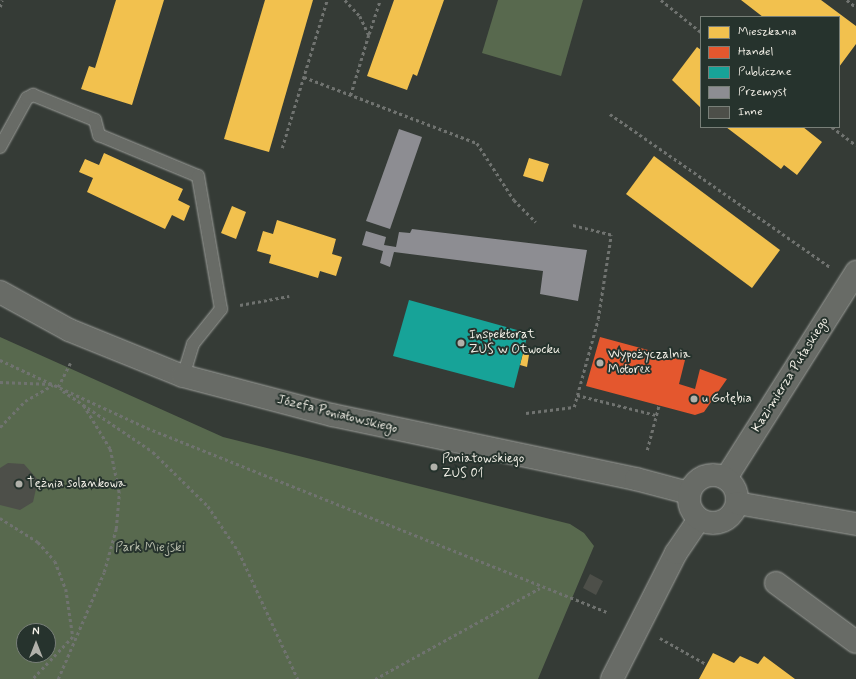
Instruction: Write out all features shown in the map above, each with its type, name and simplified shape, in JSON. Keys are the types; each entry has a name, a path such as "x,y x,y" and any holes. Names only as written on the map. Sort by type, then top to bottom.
{"street":[{"name":"Kazimierza Pułaskiego","path":"726,478 853,276"},
{"name":"Józefa Poniatowskiego","path":"0,292 69,330 183,376 332,415 636,479 689,493"},
{"path":"703,476 726,478 735,489 737,503 722,521 699,519 690,508 689,493 703,476"},
{"path":"737,503 856,524"},
{"path":"612,679 676,553 699,519"},
{"path":"776,583 856,642"}],"lane":[{"path":"0,147 27,98 33,95 95,120 99,136 198,176 221,309 193,344 183,376"}],"path":[{"path":"0,7 2,0"},
{"path":"282,148 327,0"},
{"path":"345,0 360,16 369,35"},
{"path":"351,95 380,0"},
{"path":"661,0 700,31"},
{"path":"847,0 856,7"},
{"path":"304,77 477,143 514,200 536,222"},
{"path":"610,114 853,276"},
{"path":"833,128 856,145"},
{"path":"526,413 574,407 598,319 611,235 571,225"},
{"path":"221,309 290,296"},
{"path":"0,360 154,431 541,587 607,612"},
{"path":"58,387 70,363"},
{"path":"0,382 53,384 153,452 208,506 239,552 298,679"},
{"path":"0,427 25,401 53,384"},
{"path":"577,394 656,415"},
{"path":"58,679 73,637 104,572 116,529 119,492 110,449 82,403"},
{"path":"647,450 659,405"},
{"path":"0,518 38,542 55,561 66,589 73,637"},
{"path":"375,679 541,587"},
{"path":"33,679 73,637"},
{"path":"658,637 706,664"}],"green space":[{"path":"498,0 583,0 561,76 482,53"},
{"name":"Park Miejski","path":"0,337 223,437 570,524 584,533 594,546 538,679 0,679"}],"building: Mieszkania":[{"path":"116,0 164,0 132,105 81,89 89,66 95,68"},
{"path":"265,0 313,0 269,152 224,139"},
{"path":"394,0 444,0 417,76 413,74 407,90 367,76"},
{"path":"741,0 821,0 856,26 856,44 840,66 840,16 762,16"},
{"path":"697,47 700,49 700,107 672,80"},
{"path":"727,128 804,128 822,142 797,175 784,165 781,169"},
{"path":"104,153 183,189 178,200 190,206 184,221 172,215 165,229 87,192 93,178 79,172 85,159 99,165"},
{"path":"654,156 780,250 752,288 626,194"},
{"path":"529,158 549,164 543,182 523,176"},
{"path":"232,206 246,212 236,239 221,233"},
{"path":"277,220 336,239 332,254 342,257 336,276 320,271 318,278 269,263 271,255 257,251 263,231 273,234"},
{"path":"523,353 529,355 527,367 520,365"},
{"path":"713,653 734,663 740,656 758,664 764,656 795,679 699,679"}],"building: Handel":[{"path":"600,337 685,360 679,384 695,389 700,369 727,379 704,412 695,415 586,386"}],"building: Publiczne":[{"name":"Inspektorat ZUS w Otwocku","path":"409,300 528,333 514,388 393,356"}],"building: Przemysł":[{"path":"399,129 422,137 390,229 366,221"},
{"path":"412,229 587,250 578,301 540,294 543,271 394,252 390,267 380,263 383,251 362,245 366,231 386,237 384,245 396,247 399,232 410,233"}],"building: Inne":[{"name":"Tężnia solankowa","path":"8,463 24,464 38,480 33,502 20,510 0,505 0,468"},
{"path":"590,574 603,581 596,595 583,588"}],"place":[{"name":"Inspektorat ZUS w Otwocku","path":"461,343"},
{"name":"Wypożyczalnia Motorex","path":"600,363"},
{"name":"u Gołębia","path":"694,399"},
{"name":"Poniatowskiego ZUS 01","path":"434,467"},
{"name":"Tężnia solankowa","path":"19,484"}]}
